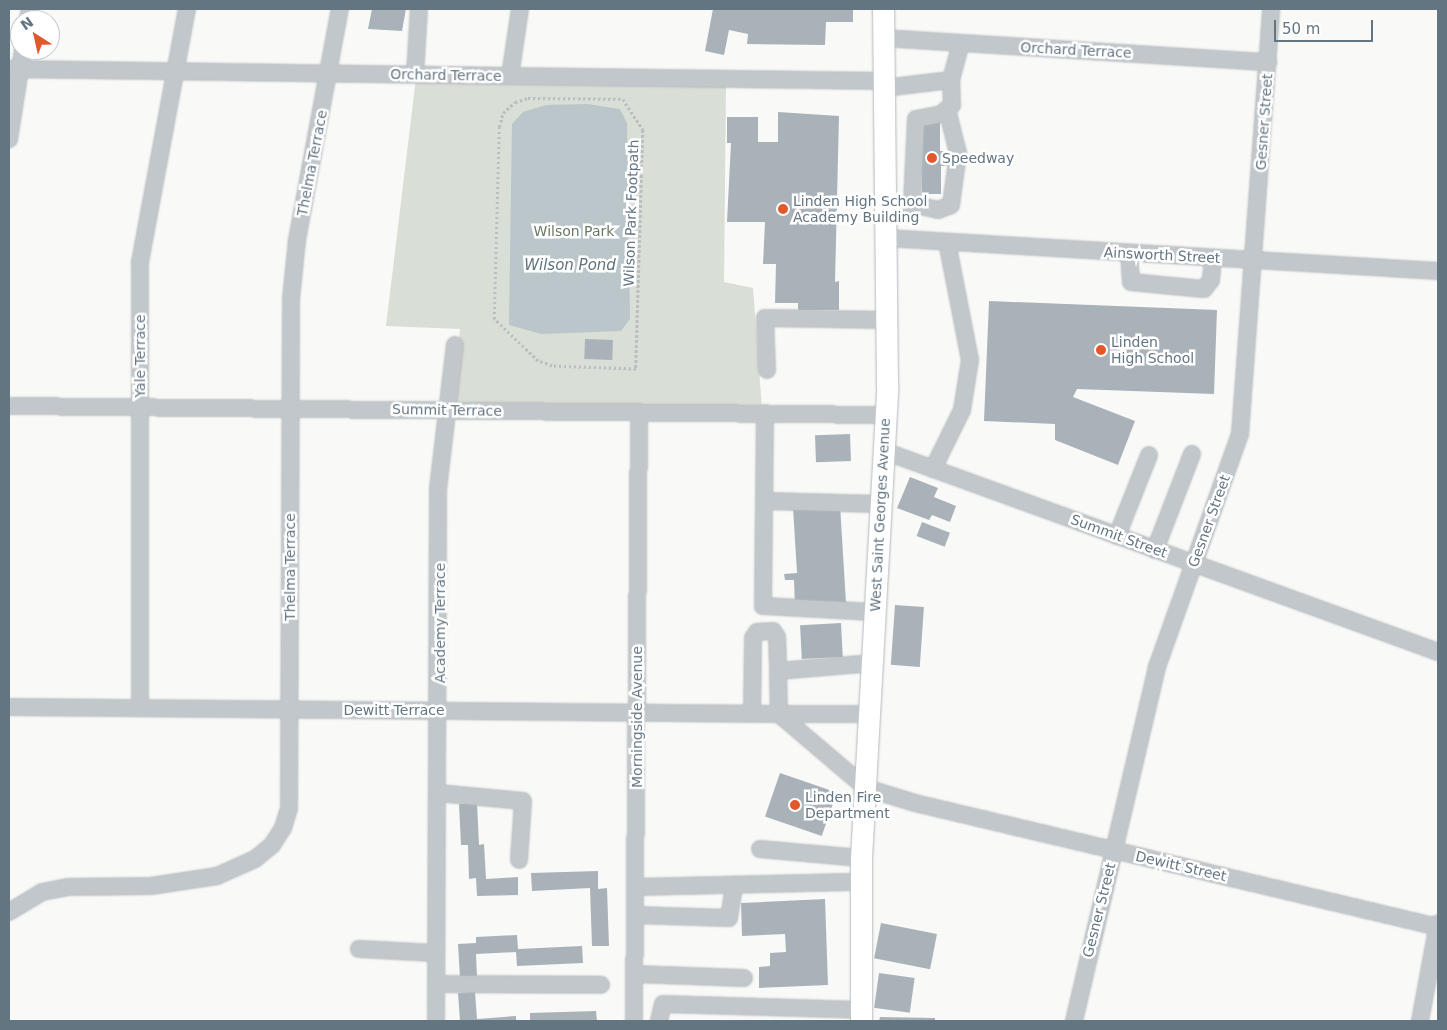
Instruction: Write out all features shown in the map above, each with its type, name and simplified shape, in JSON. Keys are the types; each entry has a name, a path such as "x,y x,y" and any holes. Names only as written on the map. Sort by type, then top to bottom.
{"main road":[{"name":"West Saint Georges Avenue","path":"861,1015 861,858 886,415 883,9"}],"street":[{"name":"Yale Terrace","path":"140,708 140,262 186,9"},
{"name":"Thelma Terrace","path":"9,912 42,892 93,884 152,886 196,881 255,859 272,845 283,828 289,808 291,299 297,240 330,73 340,9"},
{"path":"415,74 419,9"},
{"path":"510,76 520,9"},
{"name":"Gesner Street","path":"1074,1021 1148,700 1240,434 1255,260 1271,9"},
{"name":"Orchard Terrace","path":"883,38 1268,62"},
{"path":"912,204 916,119 947,109 952,105 951,80 960,43"},
{"name":"Orchard Terrace","path":"14,69 415,74 884,85 951,80"},
{"path":"9,139 14,69"},
{"path":"885,212 912,204 938,210 951,205 958,153 947,109"},
{"name":"Ainsworth Street","path":"886,238 1438,271"},
{"path":"933,469 962,410 970,360 947,242"},
{"path":"1129,253 1131,282 1204,289 1211,280 1213,258"},
{"path":"767,370 765,318 886,320"},
{"name":"Academy Terrace","path":"436,1021 439,711 438,489 455,345"},
{"name":"Summit Terrace","path":"9,406 886,415"},
{"name":"Morningside Avenue","path":"634,1021 640,412"},
{"path":"764,414 763,606 875,612"},
{"name":"Summit Street","path":"884,451 1438,652"},
{"path":"1155,550 1192,454"},
{"path":"1117,536 1149,455"},
{"path":"764,501 881,504"},
{"path":"752,713 753,638 757,632 773,632 777,637 779,714 866,788"},
{"path":"778,671 828,670 831,664 873,663"},
{"name":"Dewitt Terrace","path":"9,708 870,714"},
{"name":"Dewitt Street","path":"866,788 915,803 1438,926"},
{"path":"438,794 523,801 519,860"},
{"path":"760,849 861,858"},
{"path":"635,887 861,882"},
{"path":"635,915 729,918 734,885"},
{"path":"1420,1021 1438,926"},
{"path":"359,949 436,953"},
{"path":"634,974 744,978"},
{"path":"436,984 601,986"},
{"path":"659,1021 663,1004 707,1014 861,1015"}],"path":[{"name":"Wilson Park Footpath","path":"528,98 623,99 643,130 636,368 552,366 538,361 499,326 493,311 499,127 503,113 515,102 528,98"}],"green space":[{"name":"Wilson Park","path":"416,78 726,81 724,282 753,288 762,409 453,407 460,329 386,326"}],"water":[{"name":"Wilson Pond","path":"587,104 620,109 627,123 630,319 621,331 541,334 509,325 512,124 523,112 546,105"}],"building":[{"path":"372,9 406,9 402,31 368,29"},
{"path":"713,9 853,9 853,22 826,22 825,45 747,44 748,34 729,30 724,55 705,51"},
{"name":"Linden High School Academy Building","path":"778,112 839,116 835,282 839,281 839,310 798,310 798,303 775,303 776,264 763,264 765,222 727,222 731,143 727,143 727,117 758,117 758,142 778,142"},
{"path":"921,122 940,122 940,151 955,151 955,166 941,166 941,194 922,194"},
{"name":"Linden High School","path":"989,301 1217,310 1214,394 1077,389 1073,397 1135,421 1118,465 1055,440 1055,424 984,421"},
{"path":"585,339 613,340 612,360 584,359"},
{"path":"850,434 851,461 816,462 815,435"},
{"path":"910,477 938,488 934,497 956,506 950,522 932,515 929,520 897,508"},
{"path":"840,505 846,603 795,606 794,580 785,580 784,574 797,573 793,508"},
{"path":"922,522 950,533 945,547 917,536"},
{"path":"895,605 924,607 920,667 891,665"},
{"path":"841,623 843,657 802,659 800,625"},
{"path":"780,773 837,793 822,836 765,816"},
{"path":"477,803 479,845 484,844 486,879 518,877 518,895 477,896 476,878 469,879 468,845 461,845 459,804"},
{"path":"598,871 598,889 607,888 609,946 592,946 590,888 532,891 531,873"},
{"path":"825,899 828,985 759,988 759,967 770,966 770,953 786,952 785,934 742,936 741,903"},
{"path":"881,923 937,934 930,969 874,958"},
{"path":"517,935 518,949 582,946 583,963 517,966 516,952 476,954 477,977 460,978 458,944 476,943 476,937"},
{"path":"879,973 915,978 910,1013 874,1008"},
{"path":"475,992 477,1019 516,1016 516,1021 460,1021 458,993"},
{"path":"596,1011 597,1021 530,1021 530,1013"},
{"path":"880,1017 935,1018 935,1021 879,1021"}],"place":[{"name":"Speedway","path":"932,158"},
{"name":"Linden High School Academy Building","path":"783,209"},
{"name":"Linden High School","path":"1101,350"},
{"name":"Linden Fire Department","path":"795,805"}]}
